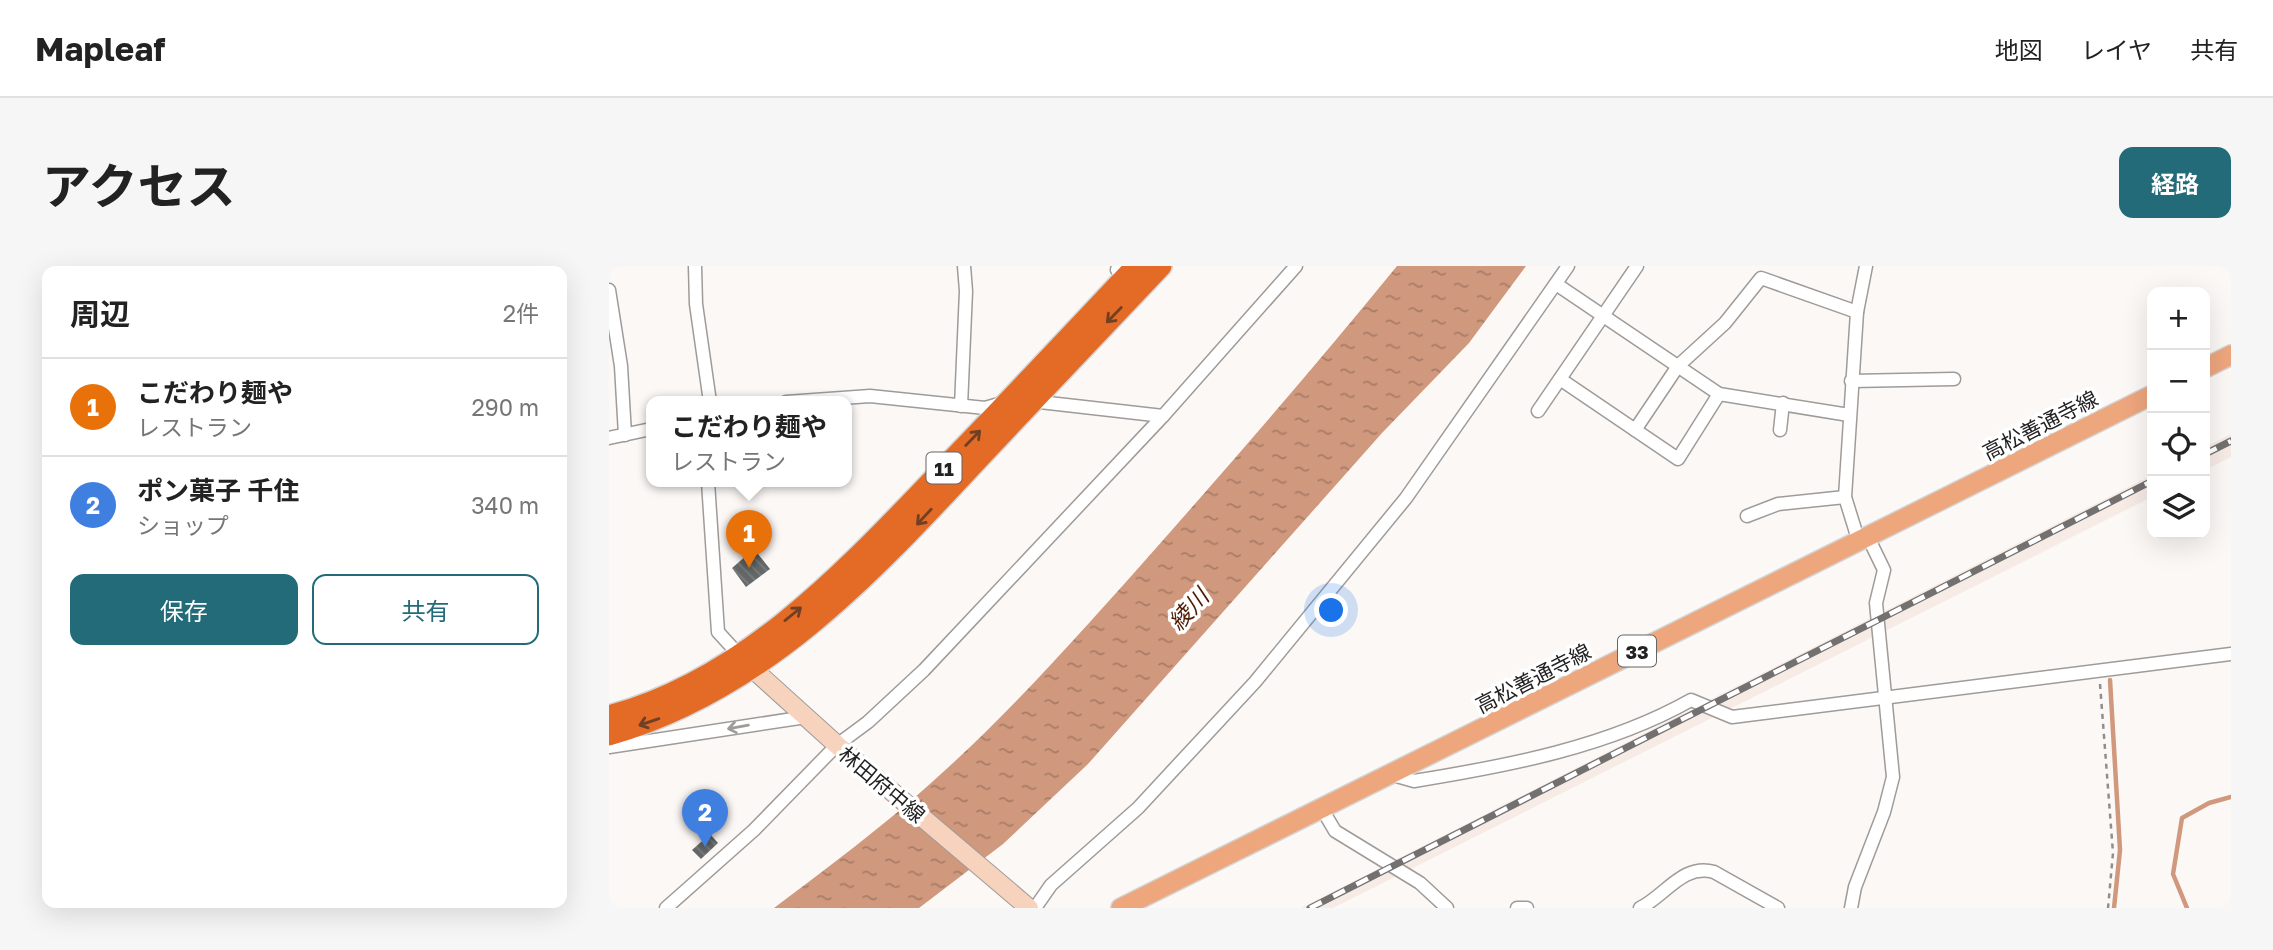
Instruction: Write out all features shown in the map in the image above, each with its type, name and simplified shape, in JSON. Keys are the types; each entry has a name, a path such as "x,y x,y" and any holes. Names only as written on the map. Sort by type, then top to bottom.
{"highway":[{"name":"11","path":"609,735 665,717 746,663 821,618 886,558 1161,266"},
{"name":"11","path":"609,716 746,663 821,592 1008,402 1124,267"}],"main road":[{"path":"2210,366 2231,355"},
{"name":"高松善通寺線","path":"1121,908 1393,775 1863,537 2147,397"},
{"name":"林田府中線","path":"746,663 841,749 1028,906"}],"street":[{"path":"695,266 696,303 709,396"},
{"path":"961,406 966,291 964,266"},
{"path":"666,908 754,831 924,670 1163,416 1296,266"},
{"path":"1028,906 1138,808 1255,682 1406,498 1568,266"},
{"path":"1538,411 1637,266"},
{"path":"1851,908 1855,887 1884,812 1893,778 1875,603 1884,570 1863,537 1845,497 1857,312 1866,266"},
{"path":"1635,430 1678,366 1725,323 1761,278 1857,312"},
{"path":"1556,284 1719,394 1849,415"},
{"path":"609,290 621,366 625,435"},
{"path":"1560,379 1678,459 1719,394"},
{"path":"1851,381 1954,379"},
{"path":"852,397 870,396 985,408 1008,402 1033,401 1163,416"},
{"path":"1780,430 1783,403"},
{"path":"609,438 646,430"},
{"path":"708,487 718,632 746,663"},
{"path":"1747,516 1784,496 1845,497"},
{"path":"1393,775 1413,781 1545,754 1628,732 1691,700 1732,717 2231,653"},
{"path":"609,747 806,717"},
{"path":"1322,809 1335,831 1420,883 1447,908"},
{"path":"1640,908 1652,902 1675,880 1703,869 1714,872 1778,908"},
{"path":"1517,908 1527,908"}],"path":[{"path":"2099,669 2113,853 2108,908"}],"shaded area":[{"path":"2231,434 2231,457 2210,468 2210,444"},
{"path":"2147,478 2147,500 1333,908 1301,908"}],"water":[{"name":"綾川","path":"1397,266 1526,266 1469,343 1382,433 1088,764 1003,844 919,908 774,908 912,800 1019,698 1103,608 1218,477"}],"building":[{"path":"754,549 770,569 746,587 732,568"},
{"path":"710,834 718,843 701,859 692,850"}],"waterway":[{"path":"2110,680 2120,850 2114,908"},
{"path":"2187,908 2173,874 2182,818 2209,803 2231,797"}],"railway":[{"path":"2210,452 2231,441"},
{"path":"1310,908 2147,484"}],"place":[{"name":"こだわり麺や","path":"749,568"},
{"name":"ポン菓子 千住","path":"705,847"}]}
